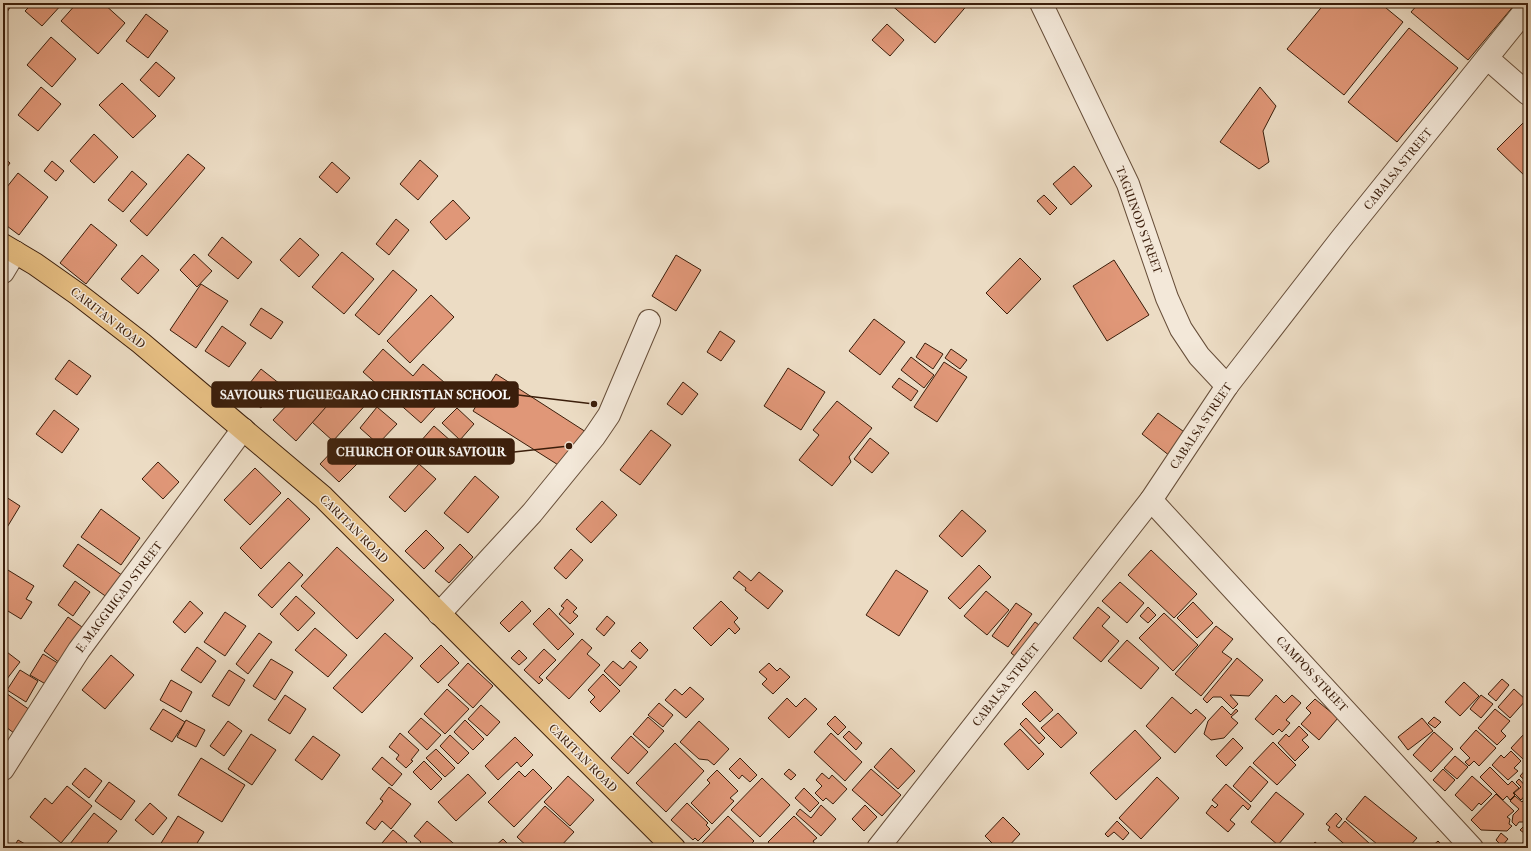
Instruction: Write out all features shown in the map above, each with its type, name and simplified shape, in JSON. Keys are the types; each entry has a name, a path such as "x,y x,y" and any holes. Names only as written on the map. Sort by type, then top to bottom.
{"main road":[{"name":"CARITAN ROAD","path":"9,248 35,264 79,295 141,343 323,497 674,848"}],"street":[{"name":"TAGUINOD STREET","path":"1041,3 1128,184 1167,298 1181,329 1198,356 1227,386"},
{"name":"CABALSA STREET","path":"878,848 1151,500 1227,386 1341,239 1528,7"},
{"path":"1487,58 1528,94"},
{"path":"3,272 9,248"},
{"path":"439,614 532,513 594,437 609,415 649,321"},
{"name":"E. MAGGUIGAD STREET","path":"3,769 79,650 243,430"},
{"name":"CAMPOS STREET","path":"1151,500 1472,848"}],"building":[{"path":"3,3 13,3 5,15 3,13"},
{"path":"33,3 63,3 42,26 25,11"},
{"path":"77,3 103,3 125,23 98,54 61,21"},
{"path":"889,3 969,3 935,43"},
{"path":"1325,3 1380,3 1403,22 1344,95 1287,49"},
{"path":"1419,3 1516,3 1468,60 1411,12"},
{"path":"146,14 168,31 148,58 126,41"},
{"path":"887,24 904,40 890,56 872,40"},
{"path":"1409,28 1458,68 1397,142 1348,102"},
{"path":"51,37 76,59 52,87 27,65"},
{"path":"156,62 175,78 159,97 140,80"},
{"path":"122,83 156,116 133,138 99,105"},
{"path":"41,87 61,104 38,131 18,115"},
{"path":"1260,87 1276,106 1263,131 1269,162 1259,169 1220,142"},
{"path":"1525,121 1528,124 1528,179 1497,149"},
{"path":"94,134 118,157 94,183 70,161"},
{"path":"188,154 205,168 147,236 130,221"},
{"path":"3,157 10,163 3,173"},
{"path":"420,160 438,176 418,200 400,184"},
{"path":"52,161 64,171 56,181 44,171"},
{"path":"332,162 350,178 337,193 319,177"},
{"path":"1074,166 1092,186 1071,205 1053,184"},
{"path":"132,171 147,184 123,212 108,200"},
{"path":"18,173 48,197 19,235 3,223 3,192"},
{"path":"1044,195 1057,208 1050,215 1037,201"},
{"path":"453,200 470,218 446,240 430,222"},
{"path":"396,219 409,230 389,255 376,244"},
{"path":"91,224 117,245 86,284 60,263"},
{"path":"222,237 252,262 238,279 208,255"},
{"path":"300,238 319,255 299,277 280,260"},
{"path":"342,252 374,279 344,314 312,287"},
{"path":"194,254 212,271 197,287 180,270"},
{"path":"142,255 159,270 138,294 121,279"},
{"path":"676,255 701,270 676,311 652,296"},
{"path":"1020,258 1041,279 1007,314 986,293"},
{"path":"1114,260 1149,315 1107,341 1073,286"},
{"path":"393,270 417,290 379,335 355,315"},
{"path":"201,284 228,301 196,348 170,330"},
{"path":"431,295 454,317 410,363 387,341"},
{"path":"261,308 283,322 271,339 250,325"},
{"path":"874,319 905,342 880,375 849,351"},
{"path":"222,326 246,343 229,367 205,351"},
{"path":"720,331 735,341 721,361 707,352"},
{"path":"925,343 943,354 933,369 916,357"},
{"path":"383,349 413,376 423,364 452,389 421,423 363,372"},
{"path":"951,349 967,360 960,369 945,358"},
{"path":"911,357 934,375 924,388 901,370"},
{"path":"69,360 91,376 77,395 55,379"},
{"path":"944,362 967,377 937,422 914,407"},
{"path":"788,368 825,392 801,430 764,406"},
{"path":"261,369 280,384 261,408 242,393"},
{"path":"496,374 586,432 563,468 473,411"},
{"path":"899,378 918,391 911,401 892,387"},
{"path":"348,382 369,401 333,441 312,422"},
{"path":"683,382 698,394 682,415 667,404"},
{"path":"304,387 326,407 296,441 273,420"},
{"path":"837,401 872,428 849,457 851,462 832,486 799,460 819,435 813,430"},
{"path":"377,407 397,424 378,444 360,428"},
{"path":"457,408 474,424 460,440 442,423"},
{"path":"54,410 79,429 62,453 36,434"},
{"path":"1158,413 1187,434 1170,456 1142,434"},
{"path":"434,426 452,442 438,458 420,442"},
{"path":"651,430 671,445 640,485 620,470"},
{"path":"870,438 889,453 872,473 854,459"},
{"path":"339,444 358,463 339,482 320,464"},
{"path":"158,462 179,482 163,499 142,479"},
{"path":"419,464 436,479 405,512 389,497"},
{"path":"255,468 281,493 250,525 224,500"},
{"path":"475,476 499,497 468,533 444,513"},
{"path":"3,495 20,506 3,534"},
{"path":"288,498 310,519 261,569 240,548"},
{"path":"602,501 617,515 591,543 576,529"},
{"path":"101,509 140,538 121,565 81,537"},
{"path":"962,510 986,531 962,557 939,536"},
{"path":"426,530 444,548 424,569 405,551"},
{"path":"78,544 126,578 111,600 63,566"},
{"path":"460,544 473,557 449,583 435,571"},
{"path":"337,547 394,600 357,639 301,586"},
{"path":"571,549 583,560 566,579 554,568"},
{"path":"1151,550 1197,594 1174,618 1128,575"},
{"path":"289,562 303,575 272,608 258,595"},
{"path":"979,565 991,577 960,609 948,598"},
{"path":"3,567 34,586 26,599 32,602 21,619 3,608"},
{"path":"896,570 928,591 899,636 866,615"},
{"path":"739,571 751,581 759,572 783,591 768,609 733,578"},
{"path":"75,581 90,592 73,616 58,605"},
{"path":"1120,582 1144,603 1127,623 1102,601"},
{"path":"986,591 1009,610 987,635 964,616"},
{"path":"296,596 315,613 298,631 280,614"},
{"path":"567,599 577,608 573,612 578,616 570,624 559,614 564,608 561,606"},
{"path":"190,601 203,613 185,633 173,622"},
{"path":"522,601 531,611 509,632 500,623"},
{"path":"721,601 738,618 734,622 740,629 735,634 729,628 711,646 693,628"},
{"path":"1193,602 1213,623 1197,638 1177,618"},
{"path":"1016,603 1032,614 1008,647 992,636"},
{"path":"1098,607 1110,617 1102,626 1119,641 1101,662 1073,638"},
{"path":"1148,607 1156,615 1148,623 1140,616"},
{"path":"549,608 574,634 558,650 533,624"},
{"path":"225,612 246,626 225,656 204,642"},
{"path":"1164,613 1198,645 1173,671 1139,638"},
{"path":"607,616 615,623 604,636 596,629"},
{"path":"68,617 89,632 64,666 44,651"},
{"path":"1035,622 1046,630 1021,661 1011,653"},
{"path":"1216,626 1233,639 1222,652 1232,659 1201,696 1175,674"},
{"path":"315,628 347,655 328,677 295,650"},
{"path":"259,633 272,642 248,674 236,664"},
{"path":"385,633 413,658 362,713 333,688"},
{"path":"582,639 592,648 587,654 600,665 569,699 546,678"},
{"path":"1127,640 1159,668 1141,689 1108,661"},
{"path":"640,642 648,650 640,659 631,651"},
{"path":"441,645 459,663 438,683 420,666"},
{"path":"197,647 216,661 201,683 181,670"},
{"path":"3,649 20,662 3,684"},
{"path":"544,649 556,660 539,677 543,680 539,684 524,670"},
{"path":"519,650 527,658 519,665 511,658"},
{"path":"43,654 61,665 49,686 30,675"},
{"path":"111,655 134,675 105,709 82,690"},
{"path":"1237,658 1263,680 1249,696 1230,695 1238,704 1233,709 1221,697 1213,697 1207,703 1203,699"},
{"path":"271,659 293,672 275,700 253,686"},
{"path":"613,661 623,669 630,661 637,667 620,686 604,671"},
{"path":"468,663 493,686 473,708 448,685"},
{"path":"769,663 777,671 780,668 790,677 773,694 762,684 767,679 759,672"},
{"path":"20,670 38,681 26,702 7,690"},
{"path":"229,670 245,680 229,706 212,696"},
{"path":"603,674 620,691 600,712 590,702 595,697 588,690"},
{"path":"1502,679 1509,685 1496,701 1488,694"},
{"path":"171,680 192,692 181,712 160,700"},
{"path":"1464,682 1479,696 1460,716 1445,702"},
{"path":"690,687 704,699 686,718 665,700 675,689 682,695"},
{"path":"447,689 469,709 445,734 424,714"},
{"path":"1514,689 1526,700 1510,718 1498,707"},
{"path":"3,691 30,710 14,733 3,725"},
{"path":"1035,691 1053,710 1040,722 1022,704"},
{"path":"285,695 306,709 290,734 268,720"},
{"path":"1276,695 1284,703 1292,695 1301,703 1286,720 1290,723 1282,732 1279,729 1273,735 1255,719"},
{"path":"1481,695 1493,704 1481,718 1470,709"},
{"path":"1172,697 1191,714 1196,709 1206,718 1175,753 1146,726"},
{"path":"787,698 796,707 805,698 817,709 789,738 768,718"},
{"path":"1315,699 1338,718 1319,740 1301,724 1311,713 1306,708"},
{"path":"659,703 673,715 663,727 648,715"},
{"path":"481,705 500,722 487,736 468,719"},
{"path":"1222,706 1231,715 1236,709 1238,711 1231,717 1238,723 1224,738 1211,740 1204,734 1208,721"},
{"path":"163,709 185,722 172,742 150,729"},
{"path":"1495,709 1510,721 1501,731 1506,736 1497,745 1478,728"},
{"path":"1058,713 1077,733 1061,748 1041,728"},
{"path":"835,716 846,727 838,735 827,724"},
{"path":"648,717 664,731 649,748 633,734"},
{"path":"1434,717 1441,722 1435,728 1428,723"},
{"path":"421,718 441,735 427,750 408,732"},
{"path":"1026,718 1045,738 1039,744 1020,724"},
{"path":"1422,718 1433,731 1408,750 1398,737"},
{"path":"186,720 205,730 196,747 177,737"},
{"path":"465,720 484,739 473,750 454,732"},
{"path":"228,721 242,731 224,756 210,746"},
{"path":"699,721 729,749 714,765 708,760 699,759 680,742"},
{"path":"1299,726 1308,735 1302,740 1309,747 1295,761 1278,743 1286,734 1289,737"},
{"path":"1020,729 1044,754 1028,770 1004,744"},
{"path":"1135,730 1161,758 1116,800 1090,773"},
{"path":"1476,730 1496,748 1479,766 1474,761 1469,766 1465,762 1470,758 1460,748"},
{"path":"849,731 862,743 856,750 843,737"},
{"path":"1434,732 1453,749 1431,772 1413,755"},
{"path":"400,733 419,750 411,760 413,761 406,768 396,759 399,755 389,747"},
{"path":"831,733 862,762 845,781 814,752"},
{"path":"251,734 276,750 252,785 228,769"},
{"path":"1524,734 1528,739 1528,753 1523,759 1511,748"},
{"path":"450,735 469,753 458,764 440,746"},
{"path":"313,736 340,755 322,780 295,760"},
{"path":"631,736 648,752 628,774 611,758"},
{"path":"515,737 533,755 521,767 517,762 498,780 485,766"},
{"path":"1233,738 1243,748 1226,766 1216,756"},
{"path":"1273,742 1296,765 1277,785 1253,763"},
{"path":"675,743 704,771 666,812 636,783"},
{"path":"891,748 915,771 898,789 874,767"},
{"path":"436,749 455,768 445,777 426,758"},
{"path":"1511,751 1521,761 1514,768 1518,771 1508,780 1492,765 1501,755 1504,758"},
{"path":"1455,756 1468,767 1457,779 1444,768"},
{"path":"382,757 402,774 392,786 372,769"},
{"path":"201,758 245,785 222,822 178,795"},
{"path":"740,758 757,775 750,782 742,775 739,779 729,769"},
{"path":"424,761 442,779 431,790 413,772"},
{"path":"1250,766 1268,782 1251,802 1233,786"},
{"path":"1490,767 1508,785 1512,781 1519,788 1513,793 1515,795 1510,800 1507,796 1503,800 1480,777"},
{"path":"1528,767 1528,783 1520,776"},
{"path":"85,768 102,781 89,798 72,784"},
{"path":"533,769 552,788 514,827 488,802 519,771 525,777"},
{"path":"789,769 796,775 791,780 784,774"},
{"path":"871,769 901,795 882,816 852,790"},
{"path":"1443,769 1455,780 1445,791 1433,780"},
{"path":"717,770 738,791 730,798 734,801 712,824 691,803 710,783 707,780"},
{"path":"822,773 829,779 832,775 847,789 833,804 826,798 823,801 815,793 822,786 816,780"},
{"path":"468,774 486,793 456,821 438,802"},
{"path":"568,776 594,800 570,826 544,802"},
{"path":"1472,776 1492,794 1481,805 1479,803 1472,811 1455,795"},
{"path":"1157,777 1179,798 1141,839 1119,818"},
{"path":"762,778 790,805 760,837 731,810"},
{"path":"1519,779 1528,789 1528,792 1521,800 1514,793 1521,787 1516,782"},
{"path":"109,782 135,801 121,820 95,801"},
{"path":"1226,784 1251,806 1248,810 1243,805 1230,820 1235,824 1228,832 1206,813 1212,805 1215,808 1218,805 1212,800"},
{"path":"67,786 92,806 61,843 30,817 45,798 52,804"},
{"path":"389,787 411,804 391,829 382,821 375,830 366,823 383,801 380,799"},
{"path":"804,788 819,803 810,812 795,798"},
{"path":"1276,792 1304,814 1278,845 1251,822"},
{"path":"1496,794 1514,811 1507,817 1510,819 1509,824 1512,826 1507,831 1481,830 1471,820"},
{"path":"1365,796 1417,838 1408,848 1382,848 1346,819"},
{"path":"1515,796 1522,802 1528,797 1528,822 1519,822 1516,826 1512,822 1513,815 1519,809 1510,801"},
{"path":"150,803 167,818 153,835 135,820"},
{"path":"687,803 708,823 706,825 710,829 698,841 695,838 693,840 671,820"},
{"path":"821,805 836,819 821,836 796,814 800,809 811,818"},
{"path":"865,805 877,817 864,831 852,819"},
{"path":"545,806 574,832 559,848 529,848 517,837"},
{"path":"94,813 117,831 103,848 75,848 70,844"},
{"path":"1336,813 1342,819 1336,826 1339,828 1345,821 1370,844 1366,848 1349,848 1328,830 1330,827 1326,824"},
{"path":"178,816 204,832 194,848 158,848"},
{"path":"728,816 754,841 747,848 707,848 702,843"},
{"path":"794,816 817,838 813,841 818,848 773,848 768,842"},
{"path":"1003,817 1020,834 1007,848 997,848 985,836"},
{"path":"427,821 459,848 416,848 421,842 414,836"},
{"path":"1117,821 1129,833 1123,840 1114,832 1108,837 1105,834"},
{"path":"1525,825 1528,827 1528,836 1520,830"},
{"path":"393,830 407,842 402,848 389,848 382,843"},
{"path":"1501,833 1508,839 1502,846 1496,840"},
{"path":"1528,837 1528,848 1518,848"},
{"path":"503,839 512,848 494,847"},
{"path":"18,840 32,848 13,848"},
{"path":"1438,841 1445,848 1430,848"},
{"path":"1315,842 1322,848 1310,848"},
{"path":"1028,843 1033,848 1024,848"}],"place":[{"name":"SAVIOURS TUGUEGARAO CHRISTIAN SCHOOL","path":"594,404"},
{"name":"CHURCH OF OUR SAVIOUR","path":"569,446"}]}
